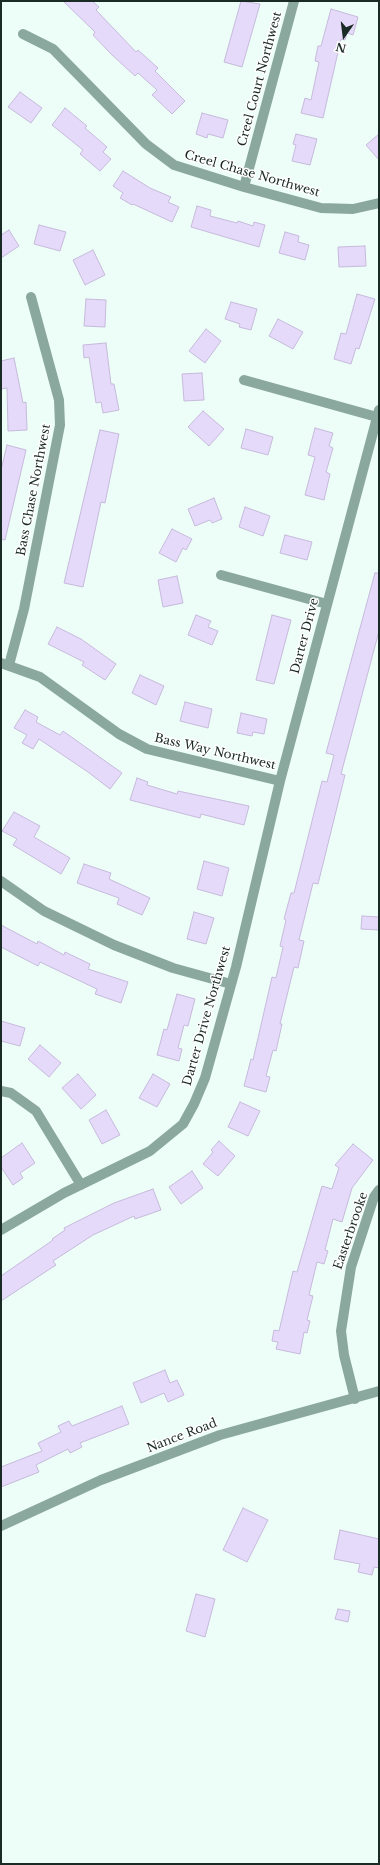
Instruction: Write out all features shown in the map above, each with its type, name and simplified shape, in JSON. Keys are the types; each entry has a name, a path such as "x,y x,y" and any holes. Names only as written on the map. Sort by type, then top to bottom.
{"street":[{"name":"Creel Court Northwest","path":"244,188 294,1"},
{"name":"Creel Chase Northwest","path":"23,34 53,49 146,144 174,165 244,188 321,208 353,209 379,203"},
{"name":"Bass Chase Northwest","path":"5,664 24,609 60,425 59,400 31,297"},
{"path":"244,380 378,414"},
{"name":"Darter Drive","path":"259,869 280,780 378,414"},
{"path":"221,575 328,604"},
{"name":"Bass Way Northwest","path":"5,664 40,676 119,734 147,749 280,780"},
{"name":"Darter Drive Northwest","path":"1,1230 17,1219 81,1185 150,1151 183,1124 205,1078 231,984 259,869"},
{"path":"1,881 44,911 114,945 172,968 231,984"},
{"path":"1,1091 11,1093 36,1111 81,1185"},
{"name":"Easterbrooke","path":"355,1399 344,1355 341,1331 350,1267 374,1198 379,1190"},
{"name":"Nance Road","path":"1,1526 101,1480 220,1435 379,1392"}],"building":[{"path":"63,1 92,1 99,7 96,10 136,52 138,50 158,68 155,71 185,101 172,114 152,95 157,90 138,73 135,76 110,53 93,35 95,32"},
{"path":"241,1 260,4 242,67 224,62"},
{"path":"331,9 358,17 353,35 347,33 345,40 341,39 323,118 301,113 305,98 311,100 319,62 315,61 318,46 321,46"},
{"path":"20,92 42,108 31,123 8,107"},
{"path":"65,108 87,126 85,128 107,147 103,152 111,159 100,171 80,154 83,150 52,125"},
{"path":"202,113 228,120 223,138 208,134 207,138 196,134"},
{"path":"296,134 317,139 310,165 292,161 296,145 293,144"},
{"path":"379,134 379,160 366,145"},
{"path":"123,171 150,188 171,197 168,202 179,207 172,222 133,204 132,205 120,198 123,193 113,186"},
{"path":"197,206 211,210 210,216 237,223 238,221 253,226 254,222 265,225 259,247 191,227"},
{"path":"39,225 66,232 60,251 34,244"},
{"path":"9,230 19,246 1,258 1,235"},
{"path":"285,232 299,236 298,242 309,245 305,260 279,253"},
{"path":"365,246 366,266 339,267 338,247"},
{"path":"93,250 105,275 85,285 73,260"},
{"path":"357,294 375,299 359,349 356,348 351,364 334,359 341,333 346,334"},
{"path":"86,299 106,300 105,327 84,326"},
{"path":"231,302 257,309 251,330 239,327 240,324 225,319"},
{"path":"278,319 303,332 293,349 269,336"},
{"path":"206,329 221,341 205,363 189,351"},
{"path":"106,343 111,384 114,384 119,410 103,413 101,402 96,403 89,357 84,358 83,345"},
{"path":"14,358 23,403 26,402 27,430 8,431 7,388 1,389 1,361"},
{"path":"202,373 204,400 184,401 182,374"},
{"path":"203,411 224,429 209,446 188,427"},
{"path":"315,428 333,433 329,446 333,448 326,472 330,474 324,500 305,495 315,457 308,455"},
{"path":"246,429 273,437 268,455 241,448"},
{"path":"100,430 119,434 105,503 101,502 83,587 64,583"},
{"path":"7,445 26,450 5,540 1,539 1,470"},
{"path":"214,498 222,519 212,523 210,520 195,526 188,509"},
{"path":"245,507 270,516 263,536 239,527"},
{"path":"172,529 192,539 186,550 183,548 176,562 159,553"},
{"path":"285,535 312,542 307,560 280,553"},
{"path":"375,573 379,573 379,631 341,774 345,775 318,884 313,883 299,940 304,941 298,968 294,967 280,1024 282,1024 276,1051 273,1050 266,1076 270,1077 266,1092 244,1086 251,1059 253,1060 272,977 276,978 283,947 280,946 286,920 284,919 291,893 294,893 322,781 327,782 334,755 326,753"},
{"path":"177,576 183,603 163,607 158,580"},
{"path":"196,615 211,621 208,627 218,631 212,645 188,635"},
{"path":"272,615 291,620 274,684 256,680"},
{"path":"57,627 81,639 116,664 105,680 82,665 84,662 48,644"},
{"path":"140,675 164,686 156,705 132,693"},
{"path":"185,702 212,709 208,728 180,721"},
{"path":"25,710 38,717 36,722 60,735 63,731 122,773 110,789 88,772 39,739 33,749 22,743 27,735 14,728"},
{"path":"241,713 267,719 264,734 253,732 252,736 237,733"},
{"path":"137,778 148,782 147,785 177,794 178,791 249,806 244,825 201,814 200,818 130,800"},
{"path":"14,812 40,826 34,837 70,858 61,874 13,845 17,839 2,831"},
{"path":"204,861 229,868 222,896 197,889"},
{"path":"84,864 111,873 109,879 150,898 142,915 117,904 119,898 77,883"},
{"path":"194,912 214,918 206,944 187,939"},
{"path":"362,916 379,917 379,930 361,929"},
{"path":"1,925 37,944 38,941 64,955 65,952 90,964 88,969 128,982 121,1003 95,994 97,989 40,962 38,966 1,947"},
{"path":"177,994 195,999 188,1026 184,1025 178,1048 182,1049 179,1061 157,1055 164,1029 167,1030"},
{"path":"1,1021 25,1028 20,1046 1,1041"},
{"path":"40,1045 61,1063 49,1077 28,1059"},
{"path":"78,1074 96,1095 81,1109 62,1088"},
{"path":"153,1074 170,1084 157,1107 139,1098"},
{"path":"240,1102 260,1111 248,1136 228,1127"},
{"path":"106,1110 120,1135 102,1144 89,1120"},
{"path":"219,1141 235,1156 218,1176 203,1164 213,1152 211,1150"},
{"path":"22,1143 35,1163 20,1173 23,1178 13,1185 1,1167 1,1158"},
{"path":"353,1144 373,1160 352,1188 342,1222 333,1219 325,1250 328,1251 324,1264 317,1262 309,1295 313,1296 307,1320 310,1321 307,1333 304,1332 300,1354 276,1349 278,1342 272,1341 274,1330 279,1331 293,1271 297,1272 322,1186 332,1189 339,1168 335,1165"},
{"path":"192,1171 203,1188 181,1204 169,1187"},
{"path":"153,1189 161,1210 135,1219 134,1216 93,1235 53,1261 56,1265 1,1301 1,1276 53,1240 52,1239 65,1230 64,1228 114,1203"},
{"path":"165,1370 170,1383 177,1380 184,1395 168,1402 164,1393 141,1403 133,1383"},
{"path":"122,1406 129,1424 80,1443 82,1447 70,1453 68,1449 36,1465 39,1472 1,1487 1,1467 42,1451 38,1443 61,1432 58,1426 69,1421 72,1426"},
{"path":"243,1508 268,1520 247,1562 223,1550"},
{"path":"340,1530 379,1539 379,1568 374,1567 372,1575 358,1572 360,1564 334,1559"},
{"path":"196,1594 215,1599 205,1637 186,1631"},
{"path":"338,1609 350,1611 348,1622 335,1619"}]}
